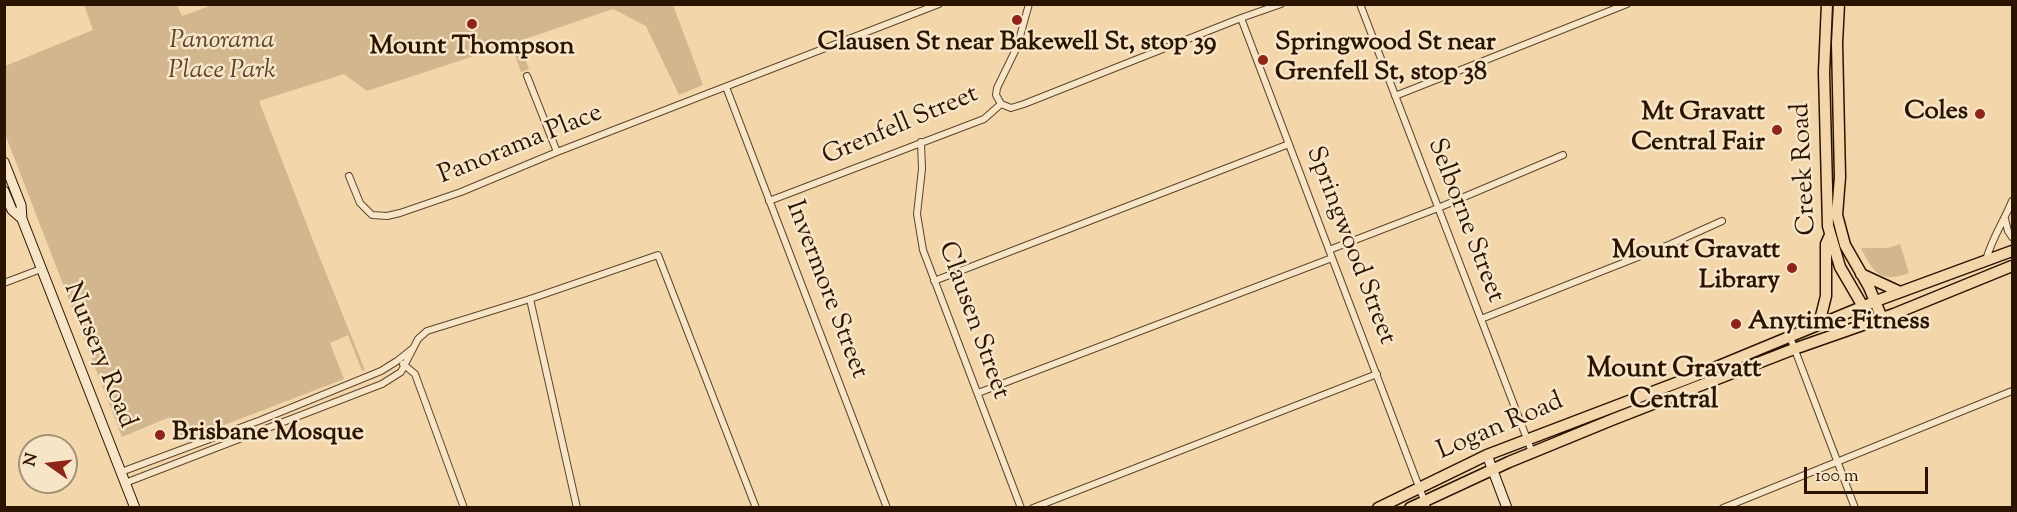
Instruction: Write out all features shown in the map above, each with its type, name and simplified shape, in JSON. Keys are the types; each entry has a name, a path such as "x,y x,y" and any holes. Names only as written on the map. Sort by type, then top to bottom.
{"main road":[{"name":"Creek Road","path":"1827,4 1824,72 1826,203 1830,235 1840,267 1864,306 1877,320"},
{"name":"Creek Road","path":"1839,4 1837,43 1840,177 1838,215 1845,244 1876,301 1877,320"},
{"name":"Nursery Road","path":"4,162 21,205 22,219 135,507"},
{"name":"Nursery Road","path":"4,191 12,210 22,219"},
{"path":"1819,324 1826,296 1826,244 1830,235"},
{"name":"Logan Road","path":"1378,507 1487,455 1639,398 1876,301 2013,251"},
{"name":"Logan Road","path":"1410,507 1426,504 1492,469 1532,452 2013,266"},
{"path":"1861,274 1900,292"},
{"path":"1487,455 1508,507"}],"street":[{"name":"Panorama Place","path":"349,176 360,204 372,215 387,216 400,213 461,192 557,152 939,4"},
{"path":"1001,104 996,95 997,88 1017,46 1029,4"},
{"name":"Grenfell Street","path":"769,201 984,119 1001,104 1011,108 1024,104 1281,4"},
{"name":"Selborne Street","path":"1360,4 1532,452"},
{"path":"1395,96 1627,4"},
{"name":"Springwood Street","path":"1241,18 1426,504"},
{"path":"527,76 557,152"},
{"name":"Invermore Street","path":"726,87 887,507"},
{"name":"Clausen Street","path":"921,142 922,170 916,214 923,250 1021,507"},
{"path":"934,281 1289,144"},
{"path":"1329,250 1438,208 1563,155"},
{"path":"1986,260 1998,227 2005,219 2013,201"},
{"path":"2005,219 2008,231 2013,237"},
{"path":"1481,319 1671,244 1722,221"},
{"path":"125,483 382,384 401,372 406,366 412,348 427,331 658,255 756,507"},
{"path":"978,393 1332,258"},
{"path":"4,283 41,269"},
{"path":"530,299 577,507"},
{"path":"1790,337 1855,507"},
{"path":"121,472 261,420 381,370 397,361 412,348"},
{"path":"397,361 415,374 464,507"},
{"path":"1033,507 1377,374"},
{"path":"1723,507 2013,391"}],"green space":[{"name":"Panorama Place Park","path":"215,4 673,5 703,85 679,95 646,26 613,9 519,41 529,69 521,72 511,44 367,91 344,74 259,101 365,370 362,371 348,335 330,343 344,379 180,442 170,417 122,437 5,134 5,66 93,30 84,5 177,5 182,16"},
{"path":"1900,244 1909,273 1891,277 1879,274 1869,264 1861,248 1888,248"}],"place":[{"name":"Clausen St near Bakewell St, stop 39","path":"1017,20"},
{"name":"Mount Thompson","path":"472,24"},
{"name":"Springwood St near Grenfell St, stop 38","path":"1263,60"},
{"name":"Coles","path":"1980,114"},
{"name":"Mt Gravatt Central Fair","path":"1777,130"},
{"name":"Mount Gravatt Library","path":"1792,268"},
{"name":"Anytime Fitness","path":"1736,324"},
{"name":"Brisbane Mosque","path":"160,435"}],"district":[{"name":"Mount Gravatt Central","path":"1674,386"}]}
